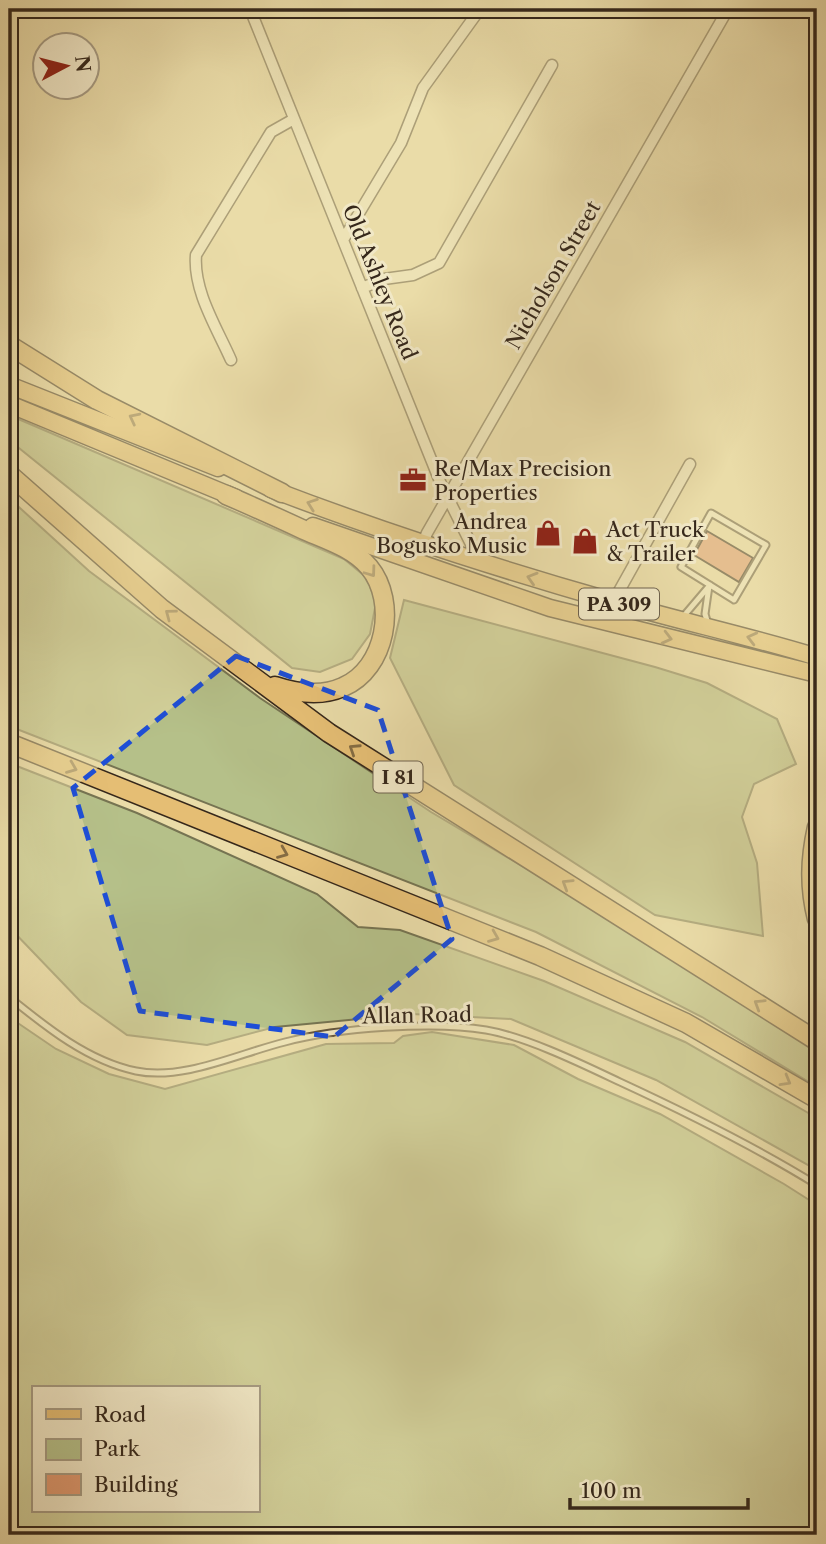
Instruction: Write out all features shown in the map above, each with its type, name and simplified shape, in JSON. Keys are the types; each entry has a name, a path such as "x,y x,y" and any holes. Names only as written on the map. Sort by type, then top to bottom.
{"highway":[{"path":"9,345 97,400 282,493"},
{"name":"I 81","path":"9,474 162,609 329,733 817,1041"},
{"path":"226,495 358,556 377,579 385,608 383,636 378,649 364,671 342,688 319,692 292,691 275,686 235,663"},
{"path":"9,743 540,956 686,1023 817,1099"},
{"path":"817,827 810,881 817,919"}],"main road":[{"name":"PA 309","path":"9,385 282,493 422,544 613,602 817,657"},
{"path":"9,404 226,495 550,608 817,674"}],"street":[{"name":"Old Ashley Road","path":"250,9 448,497 473,548 486,564"},
{"path":"343,240 401,143 423,88 480,9"},
{"name":"Nicholson Street","path":"415,562 448,497 728,9"},
{"path":"362,288 384,279 413,275 439,263 552,65"},
{"path":"231,360 200,289 195,269 196,255 271,132 294,119"},
{"path":"613,602 690,464"}],"lane":[{"path":"711,513 766,544 734,600 709,585 681,567 711,513"},
{"path":"680,620 709,585"},
{"path":"709,585 705,614 709,627"},
{"name":"Allan Road","path":"9,997 71,1043 98,1058 118,1067 158,1074 181,1071 289,1041 328,1034 458,1027 488,1031 578,1062 714,1128 817,1185"}],"highlighted area":[{"path":"236,656 378,710 452,939 334,1037 140,1011 73,788"}],"green space":[{"path":"9,415 344,559 367,578 376,603 370,634 352,659 320,672 292,668 9,440"},
{"path":"9,498 89,571 260,698 431,812 637,934 817,1049 817,1087 702,1017 536,932 9,726"},
{"path":"404,600 707,683 777,719 796,764 754,784 742,817 757,863 763,936 655,915 454,785 390,658"},
{"path":"9,763 137,813 317,894 358,927 400,930 544,981 685,1042 817,1118 817,1170 656,1080 511,1019 412,1014 275,1027 207,1045 127,1035 81,1002 9,927"},
{"path":"9,1017 56,1049 109,1074 165,1089 326,1044 394,1043 403,1036 432,1032 514,1045 578,1079 660,1114 817,1205 817,1535 9,1535"}],"building":[{"path":"707,531 753,558 739,582 694,555"}],"place":[{"name":"Re/Max Precision Properties","path":"413,480"},
{"name":"Andrea Bogusko Music","path":"548,533"},
{"name":"Act Truck & Trailer","path":"585,541"}]}
